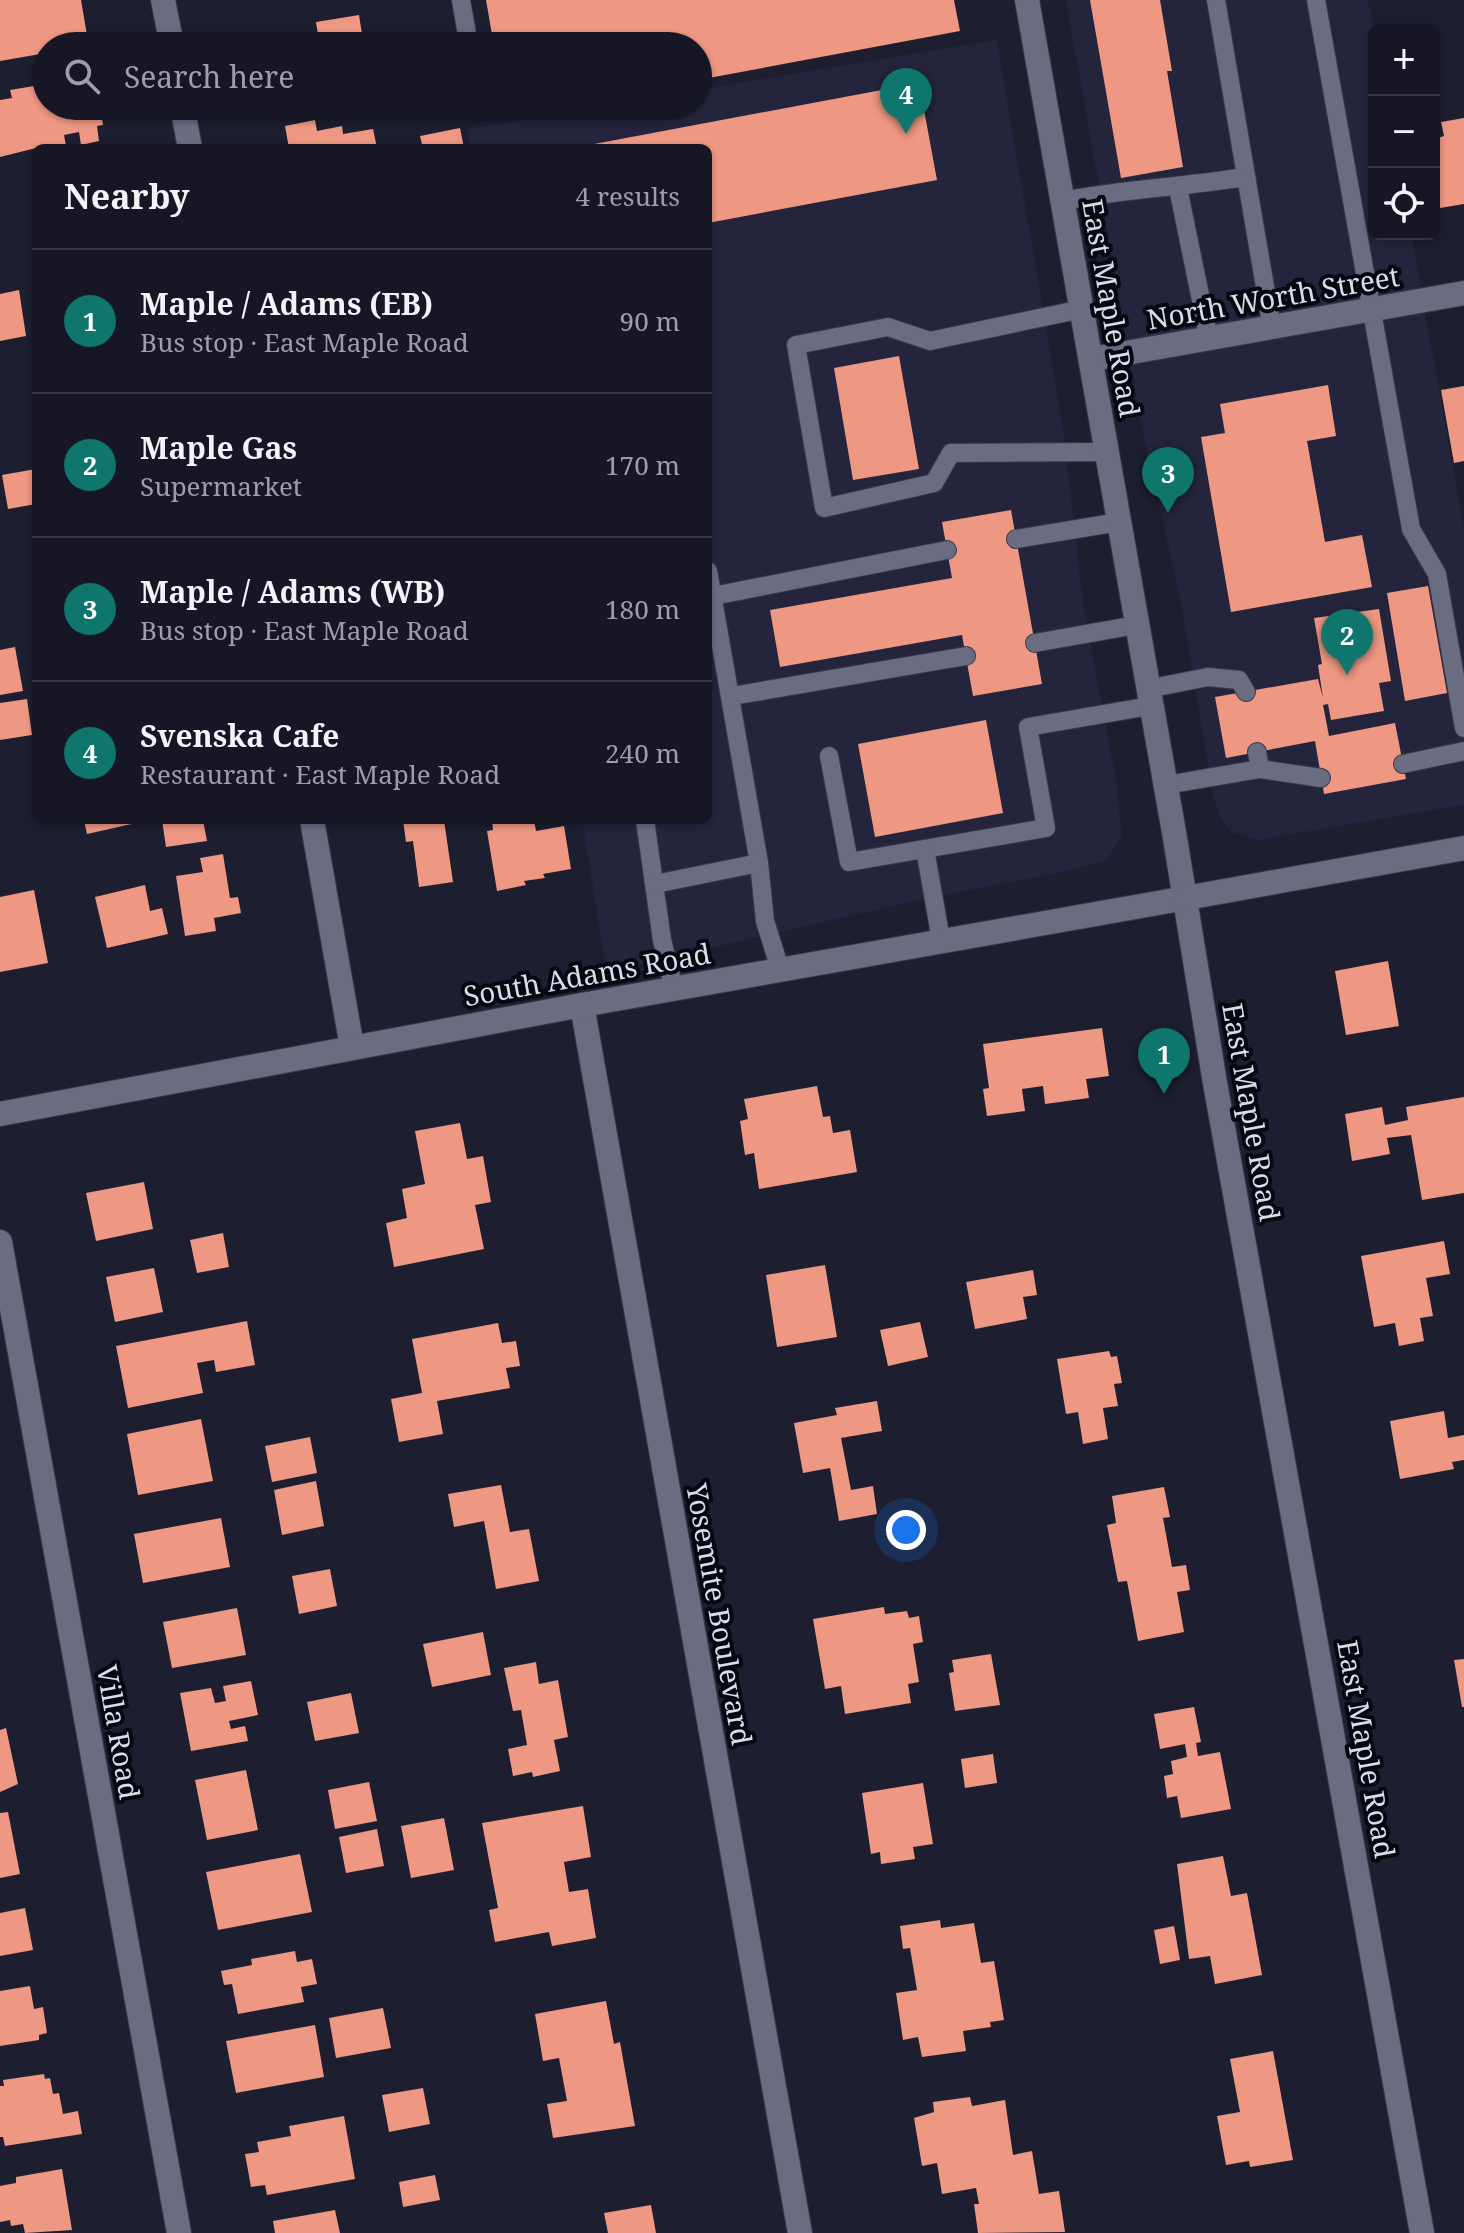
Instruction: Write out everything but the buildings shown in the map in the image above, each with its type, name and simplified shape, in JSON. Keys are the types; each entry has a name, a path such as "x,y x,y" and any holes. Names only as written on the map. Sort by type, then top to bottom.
{"street":[{"path":"163,0 169,32"},
{"name":"East Maple Road","path":"1027,0 1186,898 1215,1083 1422,2233"},
{"path":"185,120 189,144"},
{"name":"North Worth Street","path":"1092,359 1464,293"},
{"path":"313,824 352,1047"},
{"name":"South Adams Road","path":"0,1114 780,969 1464,848"},
{"name":"Yosemite Boulevard","path":"582,1005 800,2233"},
{"name":"Villa Road","path":"0,1242 179,2233"}],"lane":[{"path":"461,0 467,32"},
{"path":"1216,0 1272,328"},
{"path":"1316,0 1411,529 1437,574 1464,728"},
{"path":"1063,201 1114,191 1178,188 1245,177"},
{"path":"1178,188 1209,339"},
{"path":"1082,309 930,341 888,327 796,345 824,508 934,483 951,453 1107,452"},
{"path":"1016,539 1119,522"},
{"path":"713,596 947,550"},
{"path":"712,591 759,863 765,921 780,969"},
{"path":"1035,643 1136,625"},
{"path":"732,696 966,656"},
{"path":"829,756 849,862 1046,828 1028,727 1226,676 1239,680 1246,692"},
{"path":"1403,764 1464,751"},
{"path":"1166,785 1258,761 1321,778"},
{"path":"646,824 662,940 674,989"},
{"path":"925,849 941,940"},
{"path":"655,884 759,863"}],"shaded area":[{"path":"1066,0 1368,0 1372,24 1368,24 1368,240 1412,240 1464,529 1464,805 1257,840 1232,832 1222,821 1214,800 1181,603 1142,427"},
{"path":"997,40 1063,430 1084,611 1116,780 1122,836 1107,860 1059,873 923,899 607,972 583,824 712,824 712,144 469,144 467,129 520,120 712,120 712,88"}],"place":[{"name":"Svenska Cafe","path":"906,134"},
{"name":"Maple / Adams (WB)","path":"1168,513"},
{"name":"Maple Gas","path":"1347,675"},
{"name":"Maple / Adams (EB)","path":"1164,1094"}]}
